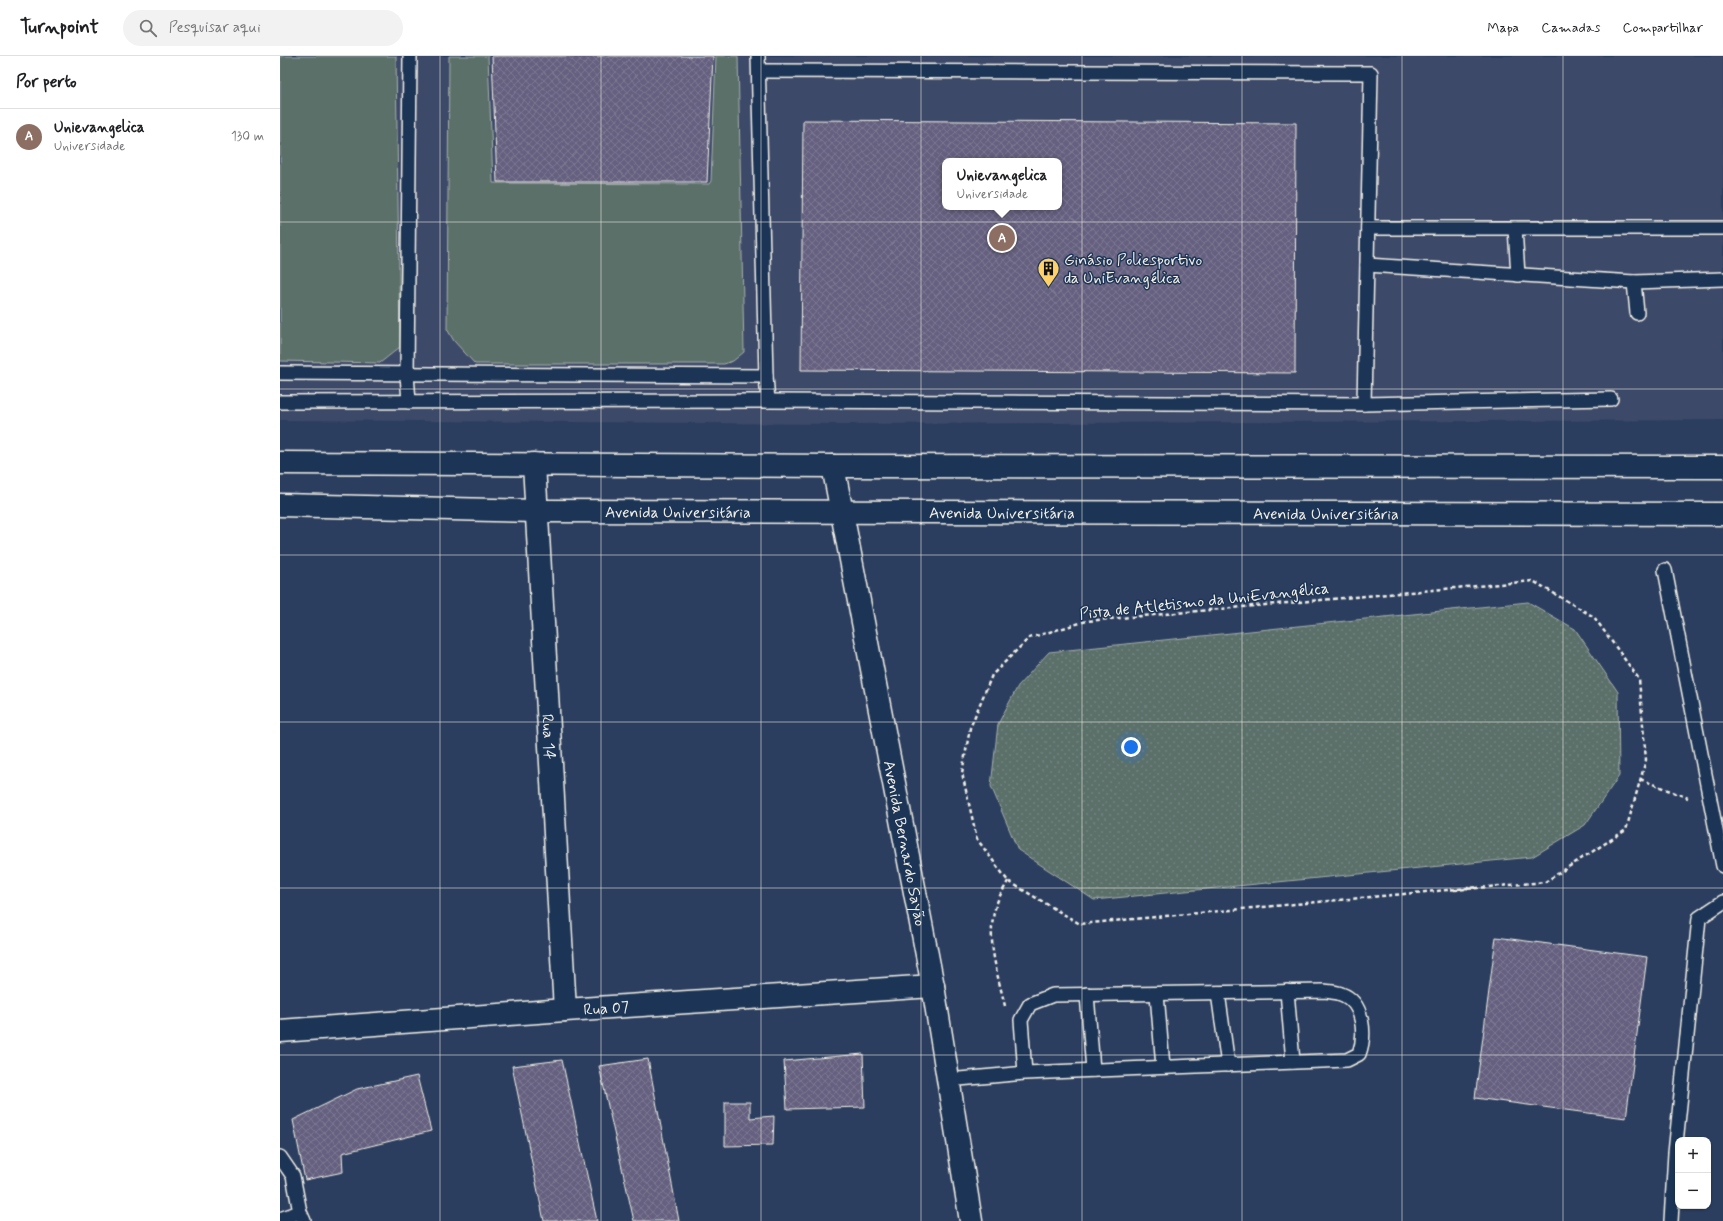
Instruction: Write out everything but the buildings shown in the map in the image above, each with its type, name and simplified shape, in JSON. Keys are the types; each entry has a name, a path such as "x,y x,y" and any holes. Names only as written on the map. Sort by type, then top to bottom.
{"main road":[{"path":"280,463 832,466 1723,467"},
{"name":"Rua 14","path":"534,464 565,1010"},
{"name":"Avenida Bernardo Sayão","path":"832,466 842,511 933,986 971,1221"},
{"name":"Avenida Universitária","path":"280,506 537,511 1723,514"},
{"name":"Rua 07","path":"280,1031 565,1010 933,986"}],"lane":[{"path":"409,402 407,374 410,56"},
{"path":"758,56 766,376 768,401"},
{"path":"758,72 1370,73 1364,404"},
{"path":"1368,228 1723,228"},
{"path":"1515,228 1518,275"},
{"path":"1367,265 1634,282 1723,279"},
{"path":"1634,282 1637,312"},
{"path":"280,373 766,376"},
{"path":"280,402 768,401 1364,404 1611,399"},
{"path":"1665,570 1723,866"},
{"path":"1671,1221 1675,1153 1699,918 1723,902"},
{"path":"1287,991 1293,1062"},
{"path":"948,1080 1025,1073 1346,1060 1359,1054 1363,1043 1362,1019 1353,1003 1342,994 1326,991 1053,995 1030,1004 1021,1020 1025,1073"},
{"path":"1218,993 1228,1065"},
{"path":"1087,994 1093,1070"},
{"path":"1157,994 1163,1068"},
{"path":"280,1156 293,1176 302,1217 280,1219"}],"path":[{"name":"Pista de Atletismo da UniEvangélica","path":"1532,581 1594,618 1639,679 1646,760 1626,830 1545,882 1080,924 1008,881 977,839 962,773 970,728 992,675 1029,638 1087,621 1532,581"},
{"path":"1640,779 1712,808"},
{"path":"1006,1012 992,950 993,923 998,900 1008,881"},
{"name":"Pista de Atletismo da UniEvangélica","path":"1454,890 1479,887"}],"shaded area":[{"path":"280,56 1723,56 1723,420 845,424 280,420"}],"green space":[{"path":"280,56 396,56 400,347 380,363 280,361"},
{"path":"449,56 488,56 493,183 709,184 711,181 716,56 738,56 744,352 733,361 724,364 475,364 454,341 447,329"},
{"path":"1528,602 1575,629 1618,692 1619,776 1585,825 1532,857 1094,900 1018,850 991,786 998,724 1018,686 1049,652"}],"place":[{"name":"Unievangelica","path":"1002,238"},
{"name":"Ginásio Poliesportivo da UniEvangélica","path":"1049,288"}]}
